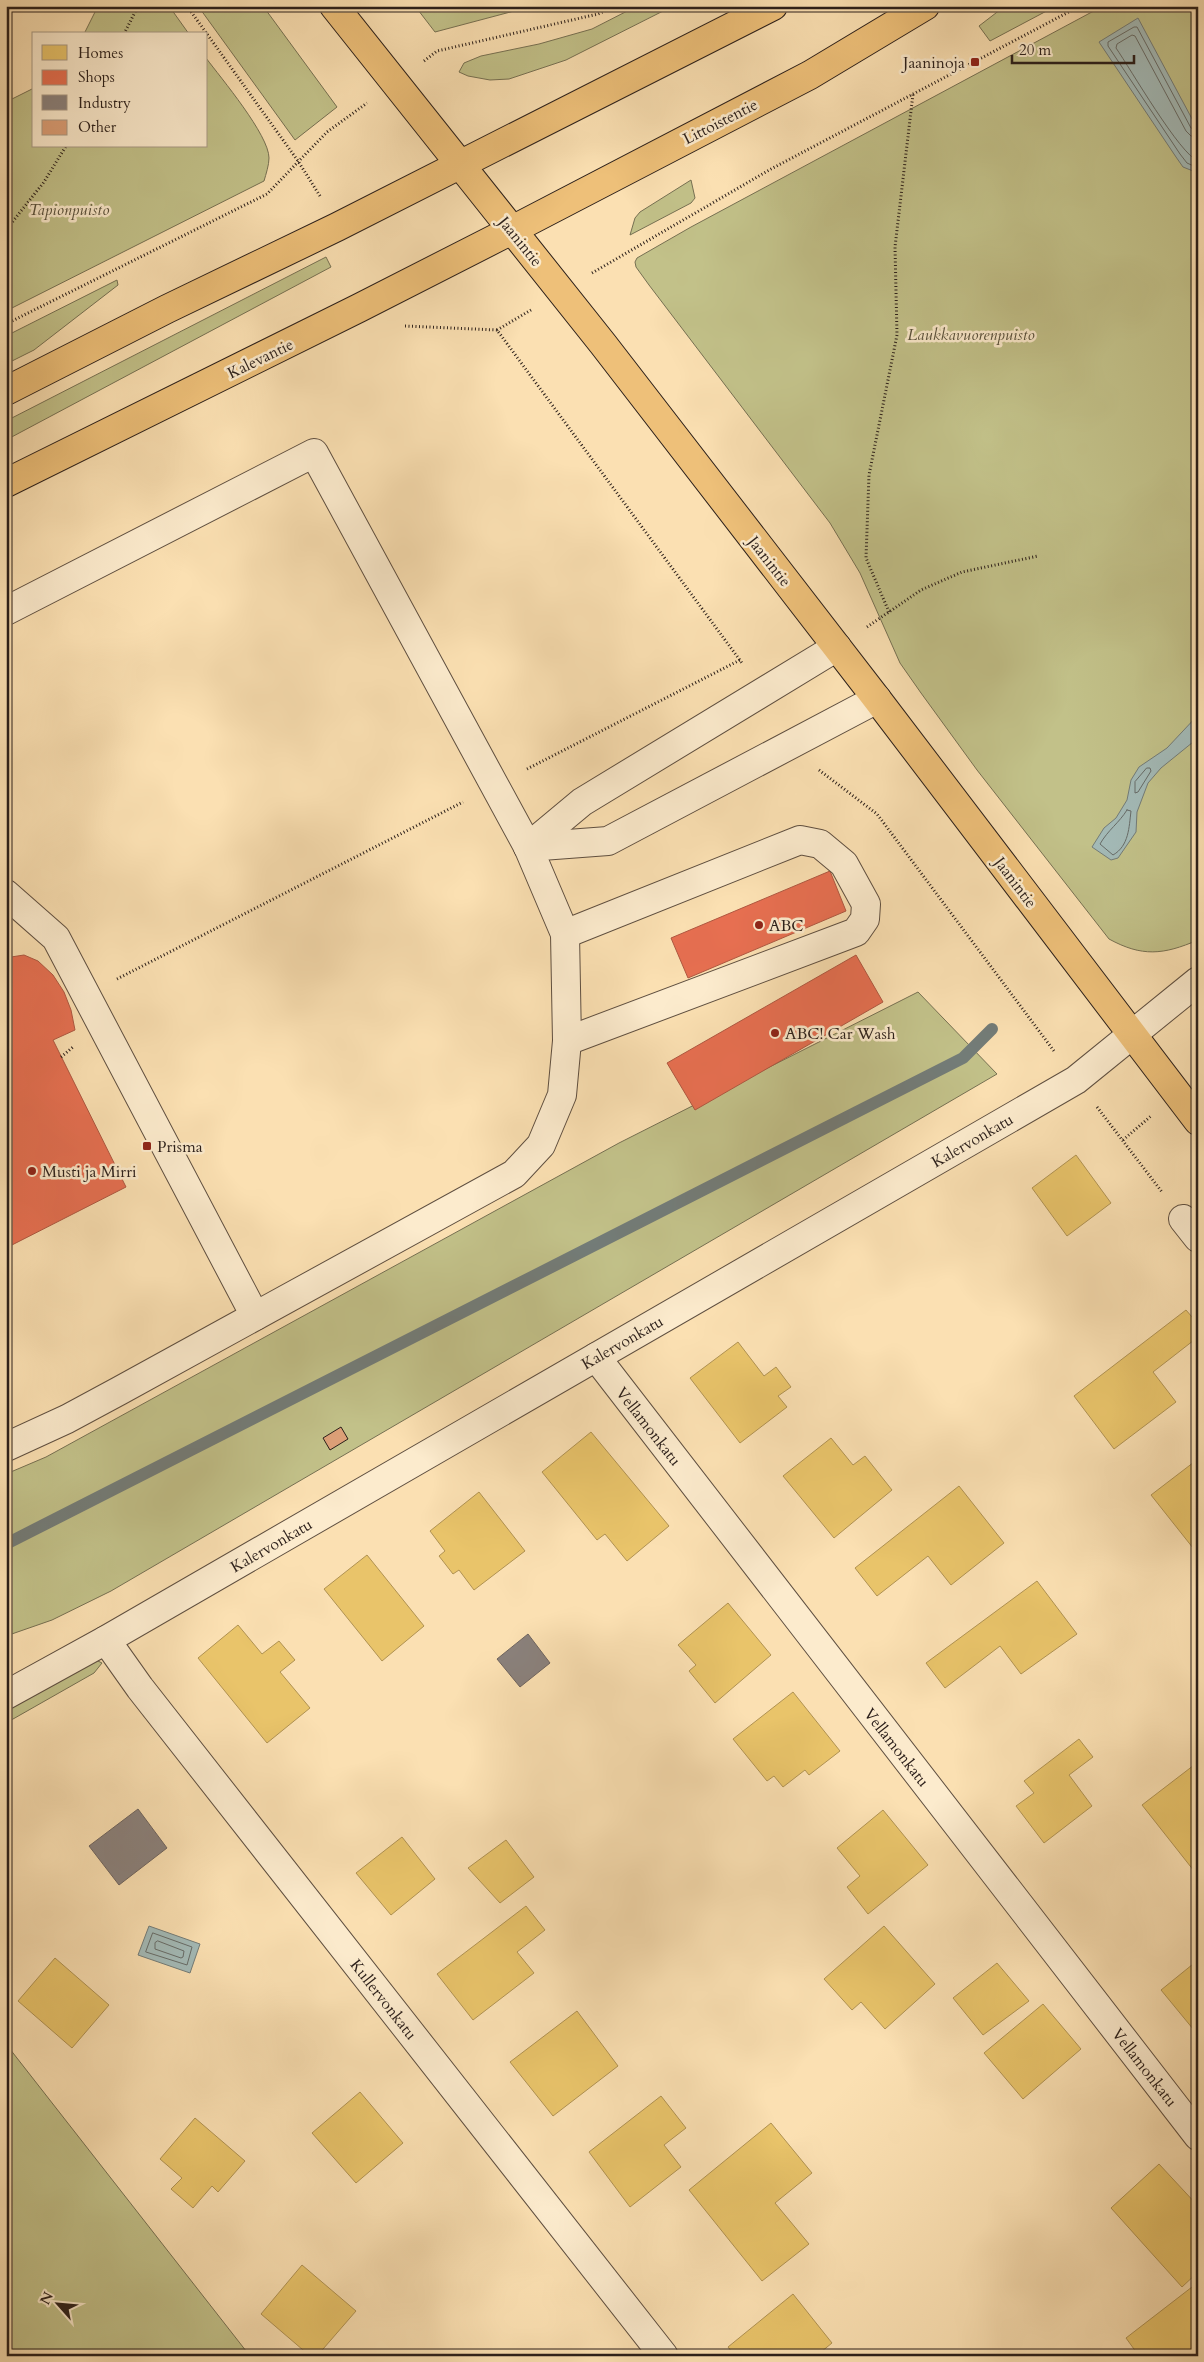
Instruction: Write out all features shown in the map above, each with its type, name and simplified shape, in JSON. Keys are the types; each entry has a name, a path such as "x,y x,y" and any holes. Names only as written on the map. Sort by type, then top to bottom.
{"main road":[{"name":"Jaanintie","path":"334,6 458,164 577,310 877,698 1130,1034 1198,1121"},
{"path":"6,391 773,6"},
{"name":"Littoistentie","path":"512,230 810,75 925,6"},
{"name":"Kalevantie","path":"6,483 512,230"}],"street":[{"path":"6,611 314,454 528,847 566,934 566,1041 562,1095 541,1145 514,1174 68,1418 6,1447"},
{"path":"528,847 582,802 837,647"},
{"path":"528,847 608,841 877,698"},
{"path":"566,934 800,840 820,844 844,864 866,904 865,920 856,932 566,1041"},
{"path":"6,894 56,938 255,1316"},
{"name":"Kalervonkatu","path":"6,1695 106,1640 1076,1080 1130,1034 1198,981"},
{"name":"Vellamonkatu","path":"596,1358 1198,2136"},
{"name":"Kullervonkatu","path":"106,1640 140,1688 664,2356"}],"path":[{"path":"125,32 138,6"},
{"path":"187,6 206,32"},
{"path":"437,51 598,14 615,6"},
{"path":"636,246 771,169 1080,6"},
{"path":"208,35 311,180"},
{"path":"889,612 866,558 868,475 897,335 896,247 914,94"},
{"path":"6,324 267,194 327,132"},
{"path":"6,230 44,182 65,148"},
{"path":"837,647 921,590 962,572 1038,556"},
{"path":"86,995 740,660"}],"green space":[{"path":"98,6 169,6 188,32 85,32"},
{"path":"198,6 263,6 337,107 295,140"},
{"path":"415,6 533,6 435,32"},
{"path":"637,6 673,6 566,60 509,79 490,80 468,76 459,72 464,63 481,56 539,44 592,29"},
{"path":"1005,6 1056,6 990,41 979,26"},
{"name":"Laukkavuorenpuisto","path":"1103,6 1198,6 1198,940 1174,949 1153,952 1132,949 1109,939 977,770 900,663 860,573 830,523 649,285 636,267 635,262 637,258 691,227"},
{"name":"Tapionpuisto","path":"208,61 243,107 261,135 267,148 268,167 264,181 6,311 6,102 32,89 32,148 208,148"},
{"path":"691,180 695,198 691,203 630,235 635,218 640,212"},
{"path":"326,257 331,267 6,440 6,421"},
{"path":"117,280 118,285 34,350 6,364 6,336"},
{"path":"918,992 997,1074 111,1591 52,1620 6,1636 6,1474 46,1457 619,1143"},
{"path":"92,1658 102,1663 94,1673 6,1723 6,1701"},
{"path":"6,2044 250,2356 6,2356"}],"water":[{"path":"1138,18 1198,130 1198,173 1183,167 1099,42"},
{"path":"1198,715 1198,738 1161,768 1148,783 1137,812 1136,832 1118,858 1111,860 1092,847 1104,828 1116,818 1127,800 1131,780 1139,767 1167,748"},
{"path":"149,1926 200,1944 190,1973 138,1955"}],"building: Homes":[{"path":"1076,1155 1111,1203 1067,1236 1032,1188"},
{"path":"1186,1310 1198,1324 1198,1337 1153,1372 1176,1402 1114,1449 1074,1396"},
{"path":"738,1342 764,1376 776,1367 791,1387 778,1396 787,1407 740,1443 690,1378"},
{"path":"591,1432 669,1526 627,1561 605,1534 597,1540 542,1472"},
{"path":"831,1438 853,1465 865,1456 892,1490 834,1538 783,1476"},
{"path":"1198,1459 1198,1545 1193,1548 1151,1495"},
{"path":"959,1486 1004,1543 951,1585 928,1556 877,1596 855,1568"},
{"path":"479,1492 525,1551 474,1590 459,1570 453,1574 439,1556 445,1551 430,1531"},
{"path":"367,1555 424,1626 382,1661 324,1589"},
{"path":"1037,1581 1077,1634 1021,1674 1000,1646 945,1688 926,1663"},
{"path":"728,1603 771,1655 715,1703 689,1671 696,1665 678,1645"},
{"path":"238,1625 262,1654 279,1641 295,1660 280,1672 310,1708 267,1743 198,1658"},
{"path":"793,1692 840,1751 809,1775 805,1770 783,1787 774,1776 767,1781 733,1739"},
{"path":"1079,1739 1093,1757 1069,1775 1092,1806 1044,1843 1016,1806 1034,1793 1024,1781"},
{"path":"1198,1762 1198,1876 1142,1805"},
{"path":"883,1810 928,1865 868,1914 847,1887 860,1876 837,1848"},
{"path":"402,1837 435,1879 391,1915 356,1873"},
{"path":"506,1840 534,1877 500,1903 468,1868"},
{"path":"526,1906 545,1930 517,1952 534,1973 473,2020 437,1974"},
{"path":"884,1926 935,1984 885,2029 861,2002 852,2010 824,1979"},
{"path":"55,1958 109,2005 72,2048 18,2001"},
{"path":"1198,1960 1198,2035 1161,1990"},
{"path":"997,1963 1029,2001 983,2035 953,1998"},
{"path":"1043,2004 1081,2049 1023,2099 984,2053"},
{"path":"577,2011 618,2066 553,2116 510,2062"},
{"path":"360,2092 403,2143 356,2183 312,2133"},
{"path":"661,2096 686,2128 664,2145 681,2167 630,2207 589,2152"},
{"path":"195,2118 245,2161 218,2192 212,2186 193,2208 171,2189 182,2178 160,2159"},
{"path":"771,2123 812,2173 775,2203 809,2244 762,2281 689,2190"},
{"path":"1159,2164 1198,2206 1198,2272 1182,2287 1111,2208"},
{"path":"302,2265 356,2311 317,2356 310,2356 261,2314"},
{"path":"1192,2287 1198,2295 1198,2356 1139,2356 1126,2338"},
{"path":"793,2294 832,2343 816,2356 735,2356 728,2347"}],"building: Shops":[{"name":"ABC","path":"830,871 846,911 688,978 671,938"},
{"path":"6,948 11,957 24,955 38,961 53,975 64,992 71,1010 75,1030 53,1040 126,1187 6,1248"},
{"name":"ABC! Car Wash","path":"856,955 883,1002 695,1110 667,1063"}],"building: Industry":[{"path":"528,1634 550,1663 520,1687 497,1659"},
{"path":"138,1809 167,1848 119,1885 89,1846"}],"building: Other":[{"path":"341,1427 348,1439 330,1450 323,1438"}],"waterway":[{"path":"6,1544 963,1058 992,1029"}],"place":[{"name":"Jaaninoja","path":"975,62"},
{"name":"ABC","path":"759,925"},
{"name":"ABC! Car Wash","path":"775,1033"},
{"name":"Prisma","path":"147,1146"},
{"name":"Musti ja Mirri","path":"32,1171"}]}
